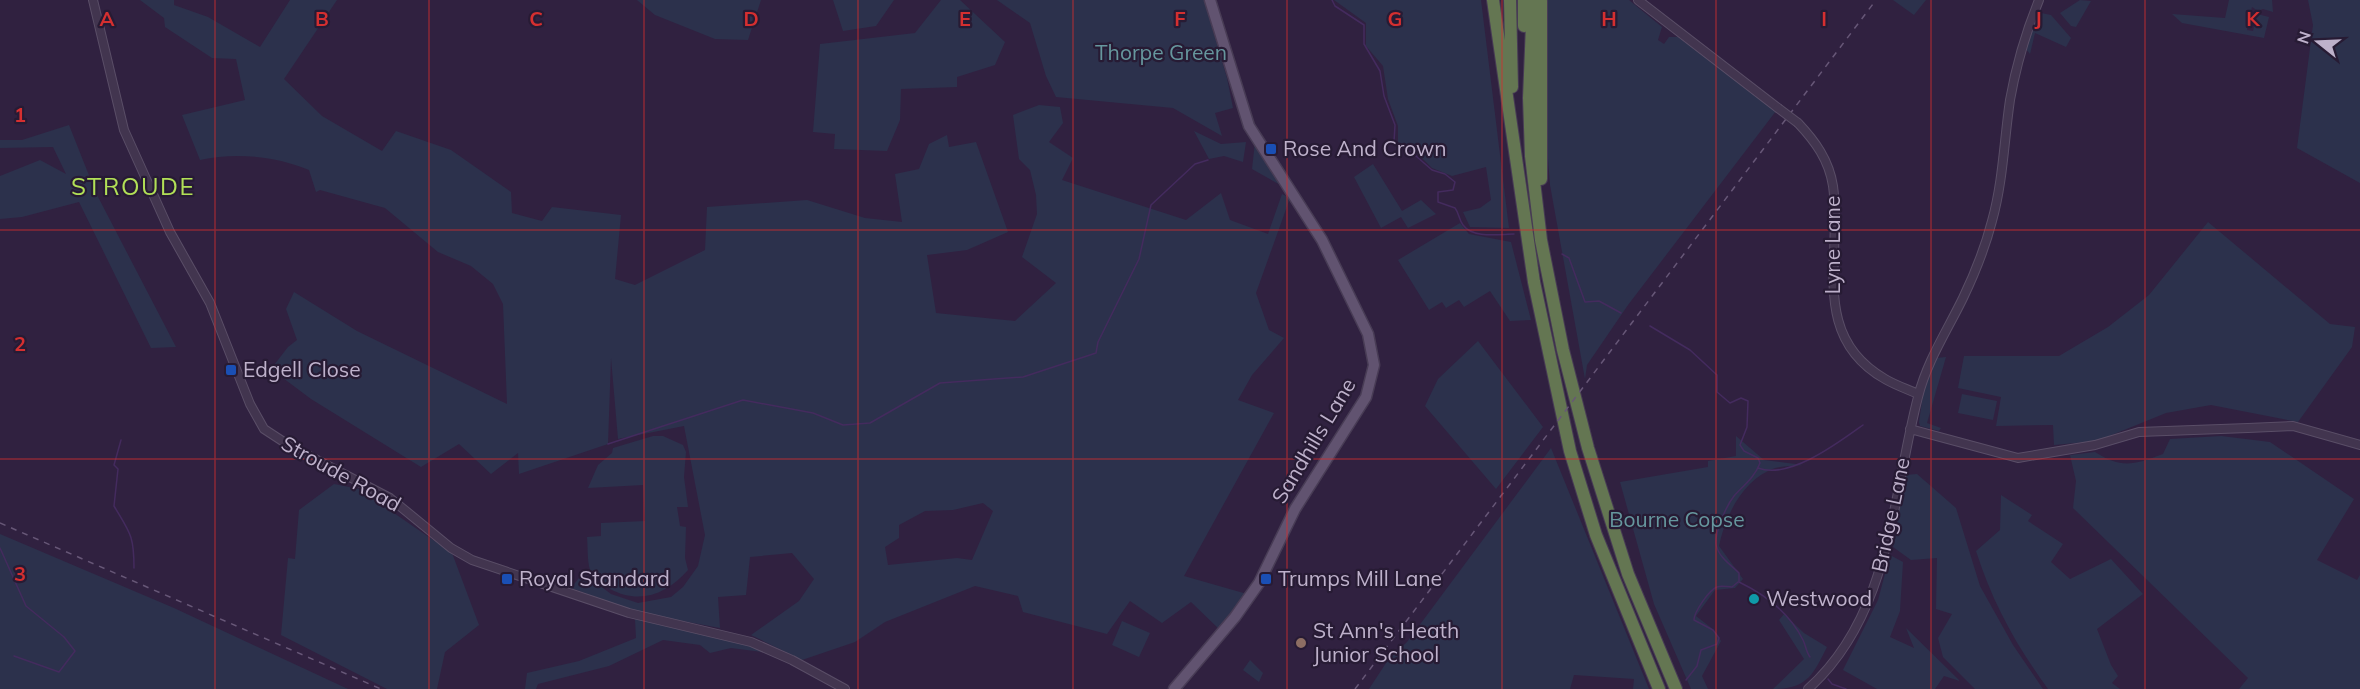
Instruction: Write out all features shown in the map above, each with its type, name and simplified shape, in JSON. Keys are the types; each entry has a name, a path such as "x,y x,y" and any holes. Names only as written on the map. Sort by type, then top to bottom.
{"highway":[{"path":"1493,0 1534,282 1570,452 1596,536 1659,689"},
{"path":"1510,0 1514,136"},
{"path":"1524,0 1525,71 1538,221 1563,350 1588,448 1628,574 1676,689"},
{"path":"1528,98 1533,0"},
{"path":"1538,221 1541,177 1540,0"}],"main road":[{"name":"Sandhills Lane","path":"1174,689 1250,597 1295,509 1358,411 1372,382 1373,351 1368,334 1322,240 1249,126 1210,0"}],"street":[{"name":"Stroude Road","path":"93,0 124,129 170,232 210,303 250,404 264,429 290,446 390,498 451,548 472,560 629,613 751,642 792,660 845,689"},
{"name":"Lyne Lane","path":"1638,0 1798,123 1820,149 1833,186 1833,299 1841,330 1851,348 1866,365 1884,379 1918,394"},
{"name":"Bridge Lane","path":"1808,689 1840,653 1867,606 1886,548 1918,394 1986,241 1998,195 2016,74 2039,0"},
{"path":"1910,429 2018,458 2095,445 2139,432 2237,428 2293,426 2360,445"}],"green space":[{"path":"140,0 174,0 174,5 208,17 260,47 290,0 337,0 284,79 322,116 382,151 396,131 451,150 511,192 512,213 542,221 552,207 621,215 615,279 635,285 705,250 707,207 807,200 865,218 902,222 895,174 919,169 929,144 947,135 949,147 976,142 1008,232 967,250 927,255 936,313 1015,321 1056,283 1022,257 1037,214 1036,195 1030,170 1019,159 1013,115 1039,105 1060,107 1063,123 1049,142 1073,158 1062,180 1186,220 1221,193 1230,220 1268,234 1282,194 1290,198 1256,293 1269,330 1284,338 1252,375 1238,400 1274,413 1184,576 1247,594 1219,629 1191,602 1162,623 1130,601 1107,634 1023,612 1018,596 975,586 885,622 855,642 802,660 751,635 799,601 814,579 792,553 750,557 746,595 718,597 720,628 640,613 571,588 583,573 611,594 638,603 671,597 683,587 698,566 705,535 684,426 618,439 611,358 608,444 519,474 518,453 491,474 459,444 421,467 311,399 271,369 288,347 297,340 286,309 294,292 357,331 507,404 503,304 493,284 471,266 438,252 385,208 320,190 316,192 309,170 283,161 255,157 227,156 200,160 182,115 245,100 236,59 212,58 165,27 164,18","holes":["983,503 993,511 972,560 957,558 888,565 885,547 899,538 899,525 925,511 953,510"]},
{"path":"637,0 761,0 748,40 715,39 655,15"},
{"path":"833,0 894,0 876,26 843,31"},
{"path":"941,0 960,0 1005,42 995,65 957,77 957,87 901,89 900,120 887,151 834,149 835,134 813,132 820,44 915,33"},
{"name":"Thorpe Green","path":"997,0 1204,0 1227,78 1233,108 1215,113 1222,136 1173,108 1056,97 1046,76 1030,23"},
{"path":"1334,0 1481,0 1509,228 1470,227 1463,212 1480,208 1491,200 1486,167 1452,176 1432,168 1418,154 1398,142 1398,126 1388,99 1383,66 1366,46 1366,23"},
{"path":"1547,0 1629,0 1662,27 1658,40 1664,44 1669,37 1678,37 1776,111 1628,305 1587,365 1585,379 1550,185 1545,120"},
{"path":"1893,0 1926,0 1914,15"},
{"path":"2080,0 2091,1 2076,27 2071,26 2060,13"},
{"path":"2229,0 2272,0 2273,12 2263,9 2258,11 2252,7 2247,30 2253,31 2257,14 2269,17 2264,38 2182,23 2172,14 2225,18"},
{"path":"2308,0 2360,0 2360,183 2297,148 2313,25"},
{"path":"2041,13 2051,15 2071,38 2066,47 2035,33 2030,54 2026,49 2036,17"},
{"path":"69,125 96,193 176,347 151,348 79,202 22,217 0,219 0,176 40,160 66,174 53,147 0,148 0,140 22,140"},
{"path":"1194,131 1221,144 1246,142 1243,162 1224,156 1209,159"},
{"path":"1255,142 1284,187 1252,169"},
{"path":"1373,164 1402,211 1421,200 1436,214 1408,228 1401,217 1381,228 1354,177"},
{"path":"2208,222 2330,324 2355,327 2352,347 2298,422 2211,405 2166,413 2097,441 2054,445 2053,425 1996,426 2001,397 1958,388 1964,356 2059,356 2108,327 2149,295"},
{"path":"1460,223 1469,234 1511,242 1531,320 1510,321 1490,291 1464,307 1459,300 1446,308 1442,302 1429,310 1398,260"},
{"path":"1478,341 1543,427 1496,489 1425,406 1438,379"},
{"path":"1946,357 1927,423 1941,428 1939,431 1920,426 1919,422 1923,394 1936,358"},
{"path":"1962,394 1997,401 1993,420 1958,413"},
{"path":"653,436 663,436 683,445 686,452 684,477 688,507 677,507 680,526 686,527 685,558 688,570 662,591 632,596 610,589 594,576 589,566 587,537 601,536 601,523 645,521 643,485 588,488 598,465 612,453 613,448"},
{"name":"Bourne Copse","path":"1736,436 1764,460 1803,465 1778,467 1764,473 1745,490 1731,511 1719,546 1743,579 1735,588 1715,590 1696,616 1714,630 1721,641 1702,676 1708,689 1691,689 1654,604 1620,482 1708,467 1708,461 1736,456"},
{"path":"2221,436 2270,442 2354,499 2317,560 2357,580 2360,575 2360,689 2239,689 2248,678 2073,508 2076,481 2070,455 2095,452 2120,463 2135,463 2163,454 2170,439"},
{"path":"1551,448 1649,689 1633,689 1634,679 1574,675 1570,689 1369,689 1388,660 1407,642"},
{"path":"1917,474 1956,508 1980,586 2013,645 2043,689 1975,689 1943,657 1938,638 1952,614 1936,609 1937,558 1911,560 1893,547 1905,475"},
{"path":"334,484 359,489 452,553 479,625 445,652 437,689 387,689 281,635 288,558 295,559 299,510"},
{"path":"2001,495 2032,515 2028,521 2063,544 2051,562 2070,579 2111,559 2143,594 2097,629 2111,665 2118,676 2112,683 2120,689 2048,689 2026,656 2006,623 1976,551 2000,530"},
{"path":"0,534 174,608 348,689 0,689"},
{"path":"1890,555 1903,562 1900,611 1890,637 1914,648 1906,628 1960,681 1944,676 1935,689 1877,689 1843,670 1878,600"},
{"path":"1784,614 1804,633 1827,647 1808,678 1794,686 1773,689 1804,659 1779,620"},
{"path":"635,619 736,640 769,653 731,648 710,653 700,645 663,640 609,666 538,684 536,689 525,689 527,673 579,661 636,638"},
{"path":"1122,621 1150,633 1139,657 1112,645"},
{"path":"1250,660 1263,673 1259,682 1243,670"}],"waterway":[{"path":"1332,0 1335,6 1364,25 1364,44 1380,71 1384,96 1395,125 1394,142 1432,170 1445,174 1455,182 1453,190 1438,192 1438,202 1455,208 1463,225 1473,232 1487,235 1514,234"},
{"path":"608,444 743,400 813,413 843,425 870,423 940,383 1023,377 1096,353 1098,342 1139,259 1151,205 1195,164 1208,160"},
{"path":"1562,254 1569,258 1585,302 1599,301 1621,313"},
{"path":"1650,326 1690,350 1717,375 1717,392 1730,403 1741,398 1748,401 1747,427 1740,445 1744,451 1758,458 1760,463 1752,477 1731,500 1716,539 1719,553 1739,573 1739,581"},
{"path":"1758,468 1784,469 1813,458 1863,425"},
{"path":"121,440 114,465 118,469 114,506 130,535 134,568"},
{"path":"0,548 26,606 64,637 75,651 59,672 14,656"},
{"path":"1686,680 1697,666 1701,650 1717,644 1719,638 1713,630 1694,620 1696,612 1714,589 1721,586 1732,587 1738,582"},
{"path":"1739,582 1768,599 1784,614 1798,631 1810,657"},
{"path":"1828,679 1832,684 1846,689"}],"railway":[{"path":"1355,689 1876,0"},
{"path":"0,523 381,689"}],"place":[{"name":"Rose And Crown","path":"1271,149"},
{"name":"Edgell Close","path":"231,370"},
{"name":"Royal Standard","path":"507,579"},
{"name":"Trumps Mill Lane","path":"1266,579"},
{"name":"Westwood","path":"1754,599"},
{"name":"St Ann's Heath Junior School","path":"1301,643"}],"district":[{"name":"STROUDE","path":"133,187"}]}
